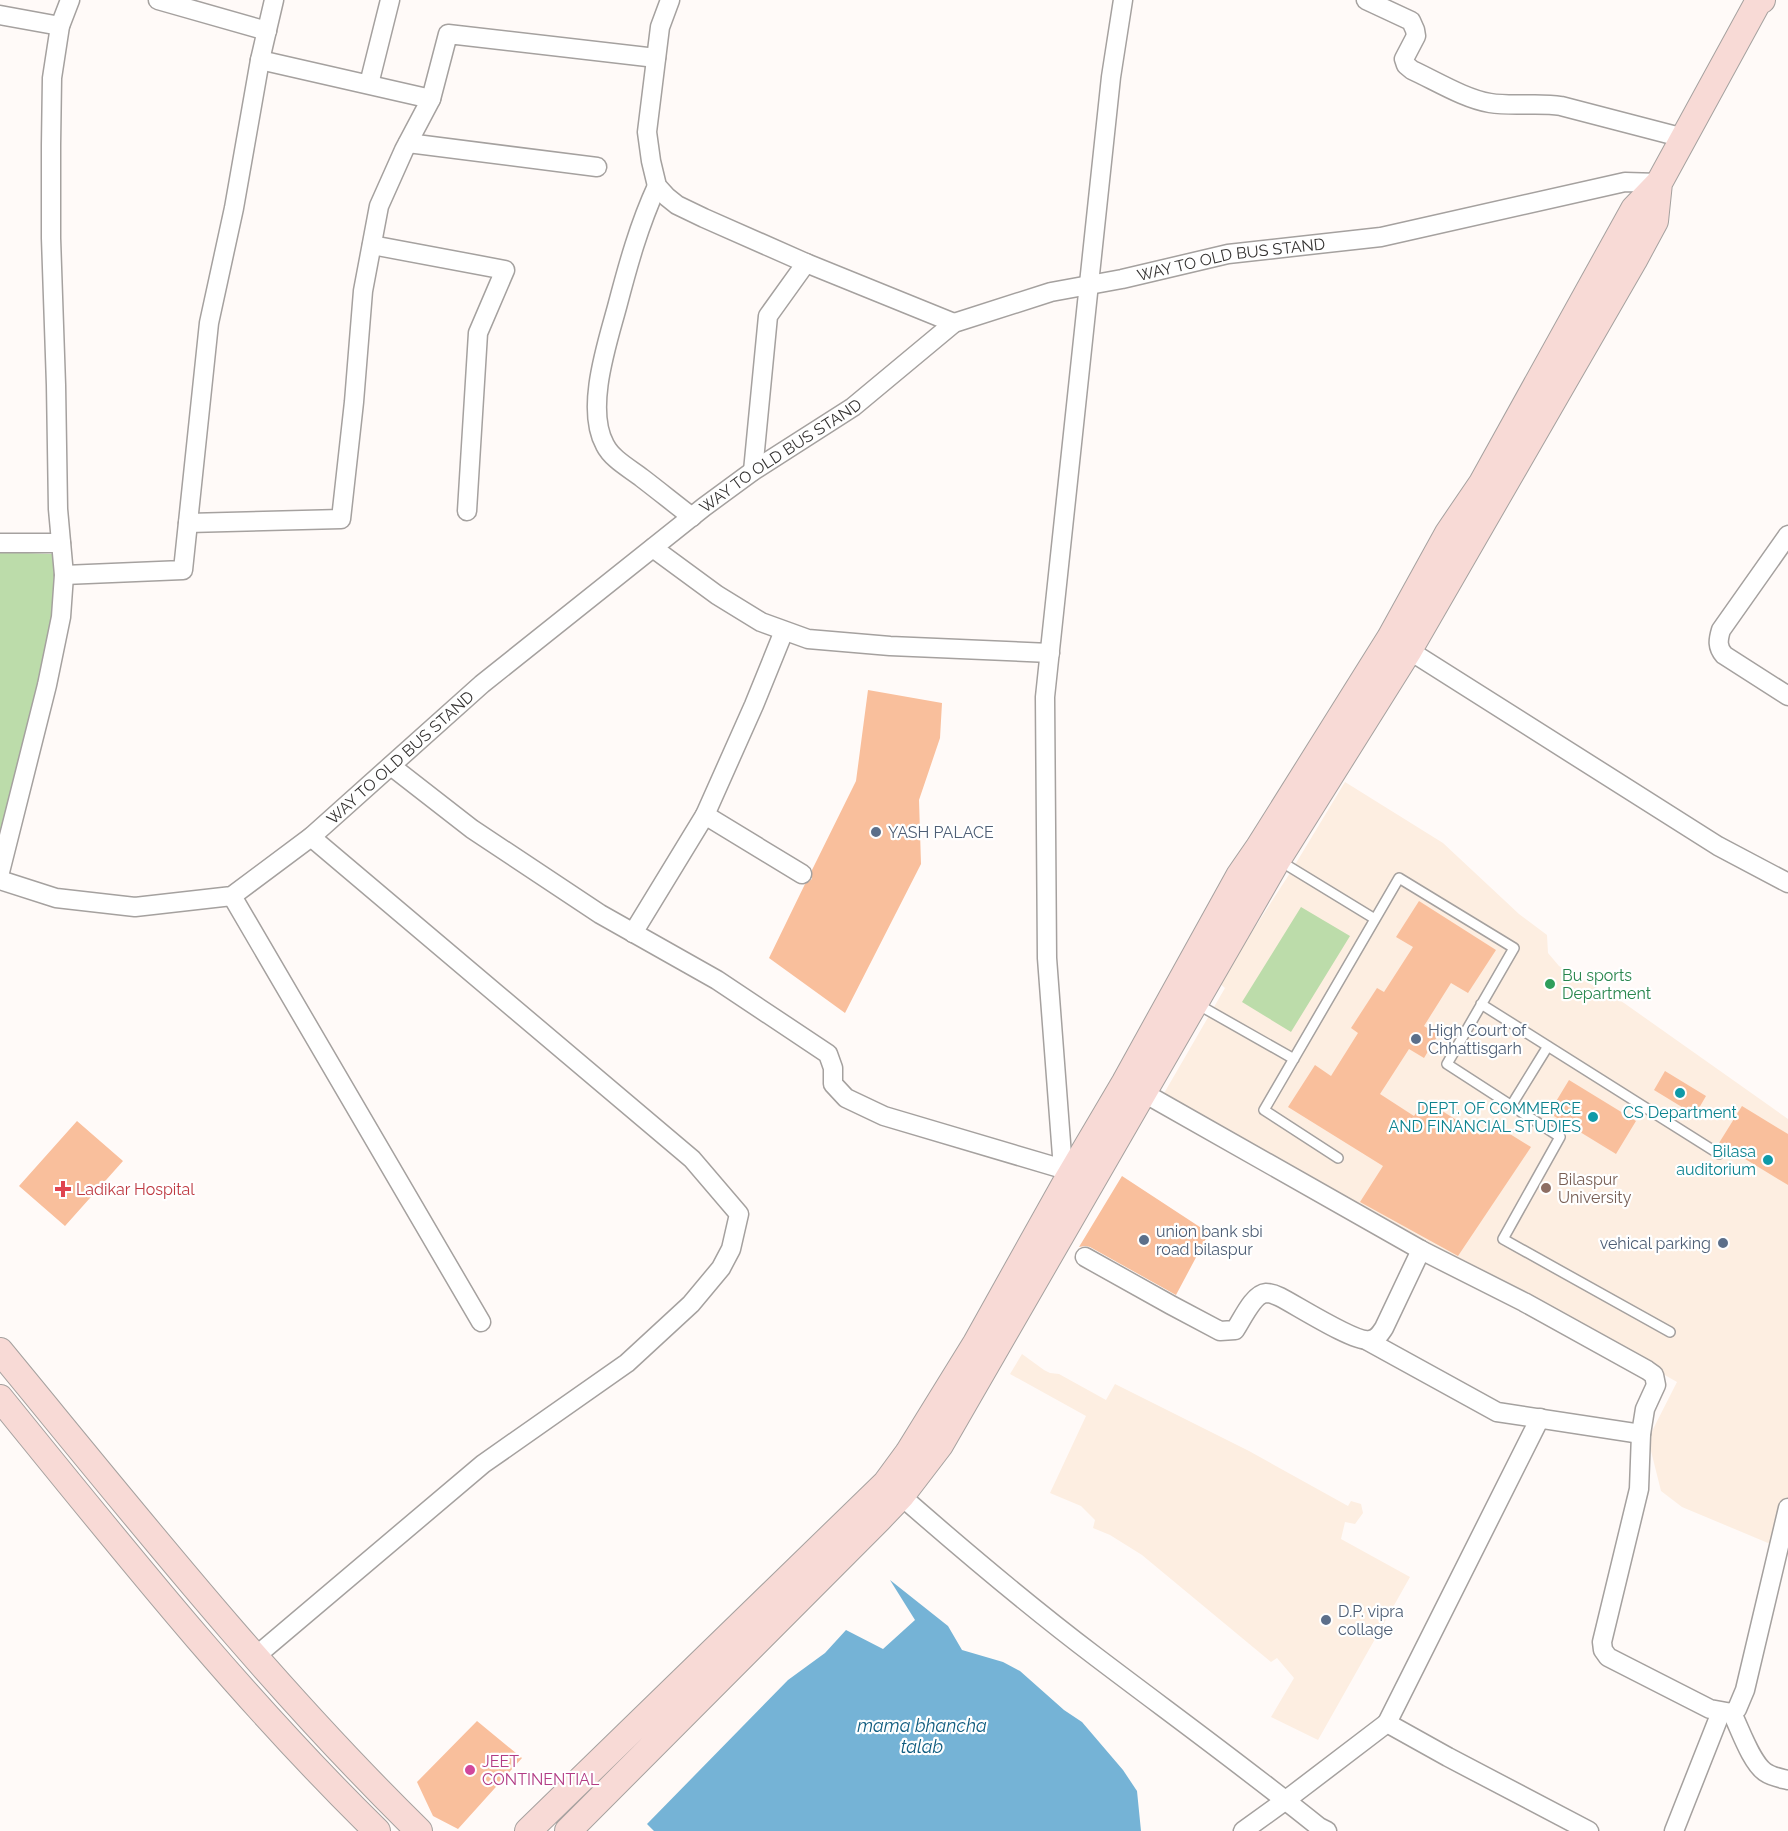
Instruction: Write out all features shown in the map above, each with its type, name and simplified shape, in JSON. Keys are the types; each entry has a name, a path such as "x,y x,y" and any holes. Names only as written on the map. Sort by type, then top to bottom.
{"main road":[{"path":"538,1828 940,1444 1195,1002 1269,853 1399,644 1448,533 1482,483 1634,209 1659,183 1758,2 1762,0"},
{"path":"568,1831 893,1489 908,1453 976,1343 1064,1175 1125,1082 1239,876 1269,853"},
{"path":"0,1351 184,1575 370,1783 419,1831"},
{"path":"0,1398 242,1690 377,1831"}],"street":[{"path":"0,872 48,685 61,617 64,575 58,508 51,238 52,78 60,26 70,0"},
{"path":"158,0 267,32"},
{"path":"64,575 183,570 209,323 234,208 260,60 274,0"},
{"path":"369,84 390,0"},
{"path":"670,0 660,27 647,132 657,186 677,205 704,218 954,323"},
{"path":"391,766 472,829 600,914 717,980 828,1054 833,1068 833,1084 846,1098 884,1116 1064,1175 1047,958 1045,697 1111,77 1123,0"},
{"path":"1366,0 1411,21 1416,36 1404,59 1406,65 1412,70 1477,100 1492,103 1544,103 1561,106 1684,138"},
{"path":"0,15 60,26"},
{"path":"188,523 341,519 363,291 379,206 431,99 448,34 656,58"},
{"path":"260,60 431,99"},
{"path":"408,143 597,167"},
{"name":"WAY TO OLD BUS STAND","path":"232,896 311,837 483,684 652,548 753,471 853,407 954,323 1051,292 1122,279 1228,254 1381,237 1625,182 1659,183"},
{"path":"657,186 635,240 603,358 599,379 598,421 600,436 617,459 692,517"},
{"path":"372,245 505,270 478,333 467,511"},
{"path":"753,471 768,316 806,262"},
{"path":"1788,536 1721,630 1718,640 1719,650 1724,655 1788,696"},
{"path":"0,543 61,543"},
{"path":"652,548 761,622 808,639 890,646 1050,652"},
{"path":"633,933 705,815 784,631"},
{"path":"1399,644 1718,846 1788,883"},
{"path":"705,815 802,874"},
{"path":"256,1656 483,1464 635,1356 691,1304 721,1268 731,1249 739,1214 692,1159 311,837"},
{"path":"0,880 56,897 135,907 232,896 481,1322"},
{"path":"1144,1093 1421,1250 1524,1302 1654,1376 1656,1385 1645,1409 1641,1434 1639,1489 1602,1642 1603,1650 1608,1657 1710,1709 1726,1713 1737,1709 1745,1690 1788,1508"},
{"path":"1368,1341 1377,1338 1384,1328 1421,1250"},
{"path":"1085,1257 1220,1330 1235,1330 1255,1299 1260,1294 1268,1292 1361,1340 1368,1341 1497,1412 1641,1434"},
{"path":"1243,1831 1387,1723 1540,1418"},
{"path":"893,1489 981,1566 1094,1655 1327,1831"},
{"path":"1726,1713 1762,1770 1771,1776 1788,1780"},
{"path":"1674,1831 1726,1713"},
{"path":"1387,1723 1589,1831"}],"lane":[{"path":"1269,853 1376,919"},
{"path":"1338,1158 1264,1110 1399,878 1514,948 1446,1064 1560,1137 1503,1239 1670,1332"},
{"path":"1195,1002 1294,1059"},
{"path":"1481,1004 1719,1155"},
{"path":"1511,1106 1548,1046"}],"shaded area":[{"name":"Bilaspur University","path":"1345,782 1443,843 1519,914 1547,935 1548,953 1559,966 1624,1003 1788,1119 1788,1520 1780,1548 1682,1507 1661,1491 1648,1439 1677,1382 1159,1102 1225,988 1219,983"},
{"path":"1022,1354 1044,1370 1059,1374 1106,1400 1115,1384 1249,1451 1348,1506 1351,1501 1361,1504 1363,1513 1355,1524 1345,1522 1341,1539 1410,1577 1318,1740 1271,1717 1294,1678 1277,1658 1271,1662 1142,1555 1110,1535 1093,1528 1095,1520 1081,1506 1050,1493 1086,1416 1010,1374"}],"green space":[{"path":"0,552 54,554 64,575 4,829 0,830"},
{"path":"1301,907 1350,936 1291,1032 1242,1002"}],"water":[{"name":"mama bhancha talab","path":"890,1580 948,1626 962,1650 1003,1662 1020,1671 1064,1710 1082,1722 1123,1770 1137,1791 1141,1831 654,1831 647,1824 788,1680 825,1653 846,1630 883,1649 915,1620"}],"building":[{"name":"YASH PALACE","path":"868,690 942,703 940,738 919,800 921,864 845,1013 769,958 805,884 812,879 812,870 856,781"},
{"path":"1419,901 1496,950 1468,993 1451,983 1424,1026 1438,1035 1424,1058 1409,1049 1380,1094 1414,1116 1425,1100 1480,1135 1489,1121 1531,1147 1458,1256 1360,1202 1383,1166 1288,1107 1315,1065 1331,1076 1358,1033 1351,1028 1377,988 1384,992 1413,947 1396,937"},
{"name":"CS Department","path":"1665,1071 1706,1096 1695,1115 1654,1090"},
{"name":"DEPT. OF COMMERCE AND FINANCIAL STUDIES","path":"1569,1080 1636,1121 1616,1154 1549,1113"},
{"name":"Bilasa auditorium","path":"1742,1106 1788,1134 1788,1185 1719,1143"},
{"path":"77,1121 123,1161 65,1226 19,1186"},
{"name":"union bank sbi road bilaspur","path":"1122,1176 1209,1233 1176,1295 1090,1247 1079,1247"},
{"name":"JEET CONTINENTIAL","path":"477,1721 522,1758 458,1829 433,1816 417,1782"}],"place":[{"name":"YASH PALACE","path":"876,832"},
{"name":"Bu sports Department","path":"1550,984"},
{"name":"High Court of Chhattisgarh","path":"1416,1039"},
{"name":"CS Department","path":"1680,1093"},
{"name":"DEPT. OF COMMERCE AND FINANCIAL STUDIES","path":"1593,1117"},
{"name":"Bilasa auditorium","path":"1768,1160"},
{"name":"Bilaspur University","path":"1546,1188"},
{"name":"Ladikar Hospital","path":"63,1189"},
{"name":"union bank sbi road bilaspur","path":"1144,1240"},
{"name":"vehical parking","path":"1723,1243"},
{"name":"D.P. vipra collage","path":"1326,1620"},
{"name":"JEET CONTINENTIAL","path":"470,1770"}]}
